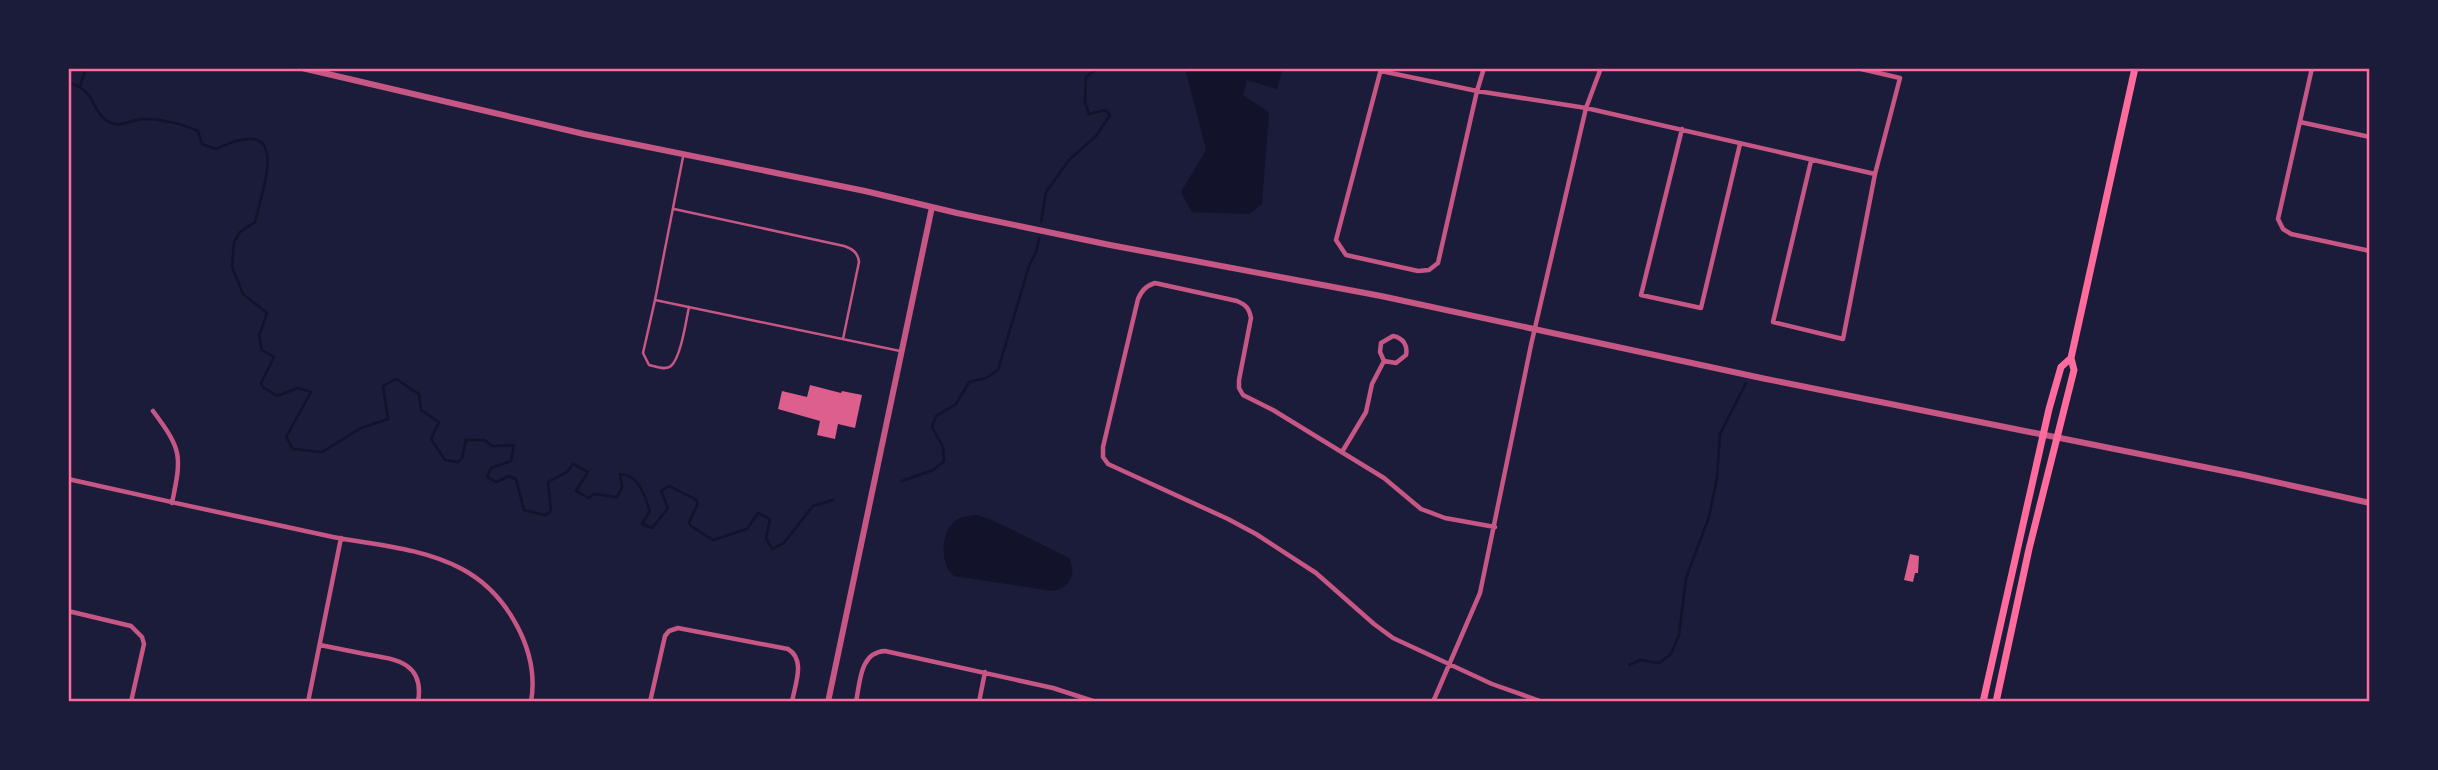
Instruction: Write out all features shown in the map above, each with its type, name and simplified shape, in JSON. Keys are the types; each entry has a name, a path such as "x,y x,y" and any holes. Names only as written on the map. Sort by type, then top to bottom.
{"main road":[{"path":"1996,702 2029,549 2074,370 2071,358 2135,68"},
{"path":"1983,702 2043,434 2061,367 2071,358"}],"street":[{"path":"302,68 584,134 1535,328 1766,379 2370,503"},
{"path":"1484,68 1477,90 1438,263 1429,270 1418,271 1346,255 1336,240 1381,69 1477,90 1586,108 1875,174"},
{"path":"1433,702 1478,600 1535,328 1586,108 1601,68"},
{"path":"1811,161 1773,322 1843,340 1875,174 1900,78 1857,68"},
{"path":"2312,68 2278,219 2283,229 2291,234 2370,251"},
{"path":"2300,122 2370,137"},
{"path":"1682,129 1641,295 1702,308 1740,144"},
{"path":"828,702 932,207"},
{"path":"1494,527 1445,518 1421,509 1384,478 1273,410 1243,395 1239,380 1251,318 1250,310 1245,304 1155,283 1146,286 1142,291 1103,447 1103,457 1108,464 1256,534 1317,573 1393,638 1492,684 1543,702"},
{"path":"1393,336 1401,339 1406,346 1404,359 1396,363 1384,361 1380,352 1381,343 1393,336"},
{"path":"1342,452 1366,412 1372,384 1384,361"},
{"path":"153,411 173,437 179,455 172,503"},
{"path":"68,479 172,503 422,553 446,561 477,578 501,601 514,622 533,669 531,702"},
{"path":"308,702 341,538"},
{"path":"68,611 131,626 142,637 144,644 131,702"},
{"path":"650,702 665,636 678,628 788,649 798,659 799,667 792,702"},
{"path":"320,646 397,659 412,670 421,687 418,702"},
{"path":"856,702 863,666 868,657 876,651 985,672 1053,688 1096,702"},
{"path":"979,702 985,672"}],"lane":[{"path":"684,154 643,353 649,365 665,368 671,366 678,354 689,307"},
{"path":"673,209 853,250 859,262 843,339"},
{"path":"655,300 901,351"}],"shaded area":[{"path":"1188,68 1283,68 1277,89 1247,80 1243,95 1269,112 1262,204 1249,214 1192,212 1181,192 1206,150 1186,72"},
{"path":"976,515 992,520 1069,558 1072,575 1068,583 1053,591 954,576 949,571 944,555 945,538 952,524 958,519"}],"building":[{"path":"810,385 862,395 855,428 838,424 835,439 817,435 820,421 778,409 782,391 807,397"},
{"path":"1910,554 1919,556 1918,573 1915,573 1913,582 1904,580"}],"waterway":[{"path":"80,86 86,68"},
{"path":"1041,222 1046,192 1069,160 1096,136 1110,115 1105,110 1089,114 1085,103 1086,77 1098,68"},
{"path":"68,82 84,90 101,116 111,123 144,119 179,124 198,131 202,144 216,149 240,140 255,139 264,145 267,156 264,188 255,222 240,232 234,242 232,267 243,294 267,313 259,336 262,350 274,357 261,383 263,387 277,396 298,388 311,392 286,437 293,449 322,452 361,428 388,419 383,386 396,379 419,394 421,410 439,422 431,439 445,460 458,462 462,458 466,440 485,440 492,446 514,445 511,461 491,468 487,477 496,482 509,476 516,479 524,510 545,515 551,511 548,482 567,472 573,464 588,472 576,491 589,498 594,494 617,497 622,487 620,474 637,482 650,511 642,524 652,528 668,508 661,491 669,486 695,499 698,503 689,523 713,540 747,529 758,513 770,519 766,538 772,549 784,543 813,506 833,500"},
{"path":"902,481 933,470 944,461 943,447 932,427 936,416 956,404 969,382 986,378 998,370 1039,238"},
{"path":"1629,665 1640,660 1659,663 1671,654 1679,635 1686,578 1709,517 1717,478 1720,434 1746,383"}]}
